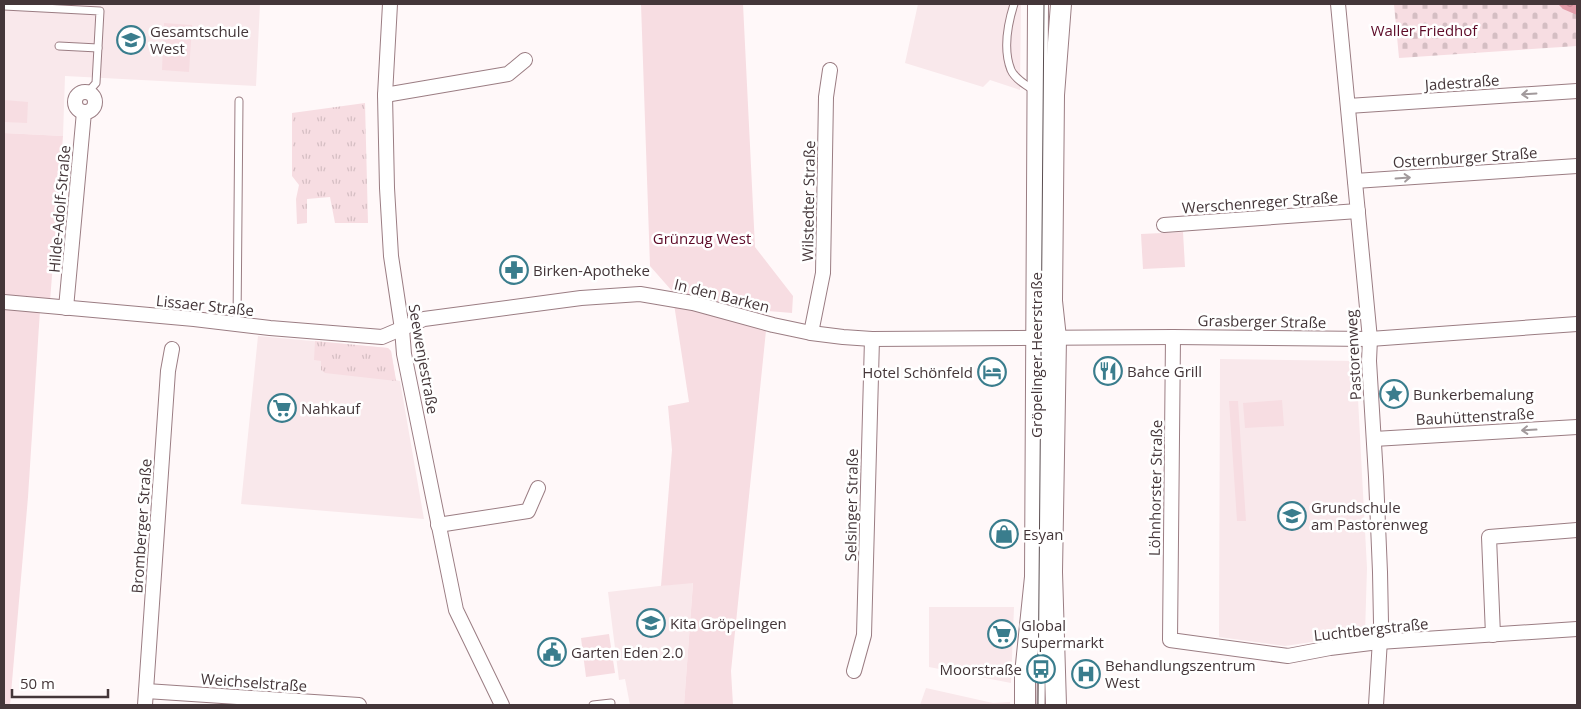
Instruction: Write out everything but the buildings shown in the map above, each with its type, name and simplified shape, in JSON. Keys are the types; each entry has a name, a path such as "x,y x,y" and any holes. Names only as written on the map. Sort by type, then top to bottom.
{"main road":[{"name":"Gröpelinger Heerstraße","path":"1038,4 1042,89 1045,339 1056,705"},
{"name":"Gröpelinger Heerstraße","path":"1025,705 1025,674 1040,581 1045,339 1052,301 1054,95 1061,4"}],"street":[{"name":"Seewenjestraße","path":"390,4 385,95 386,188 391,256 404,354 456,610 502,705"},
{"name":"Pastorenweg","path":"1338,4 1370,339 1369,362 1381,624 1376,705"},
{"path":"385,95 508,74 525,60"},
{"name":"Wilstedter Straße","path":"812,333 823,273 826,97 830,70"},
{"name":"Jadestraße","path":"1348,106 1577,91"},
{"name":"Hilde-Adolf-Straße","path":"66,308 84,112 93,109 95,103 94,96 88,92"},
{"name":"Osternburger Straße","path":"1355,181 1577,166"},
{"name":"Werschenreger Straße","path":"1164,225 1358,211"},
{"name":"In den Barken","path":"402,329 413,323 432,318 581,298 640,294 693,303 774,326 843,338 1045,339"},
{"name":"Lissaer Straße","path":"4,302 382,337 402,329"},
{"name":"Grasberger Straße","path":"1045,339 1173,337 1370,339 1577,324"},
{"name":"Löhnhorster Straße","path":"1170,640 1173,337"},
{"name":"Selsinger Straße","path":"854,671 864,635 872,338"},
{"name":"Bromberger Straße","path":"145,705 168,371 172,349"},
{"name":"Bauhüttenstraße","path":"1374,439 1577,427"},
{"path":"438,525 528,511 538,488"},
{"path":"1493,635 1489,537 1577,530"},
{"name":"Luchtbergstraße","path":"1170,640 1288,656 1330,648 1379,642 1577,630"},
{"name":"Weichselstraße","path":"146,691 359,705"}],"lane":[{"path":"1014,4 1006,43 1012,71 1023,82 1042,89 1045,307"},
{"path":"4,6 100,11 96,83 88,92"},
{"path":"59,46 98,48"},
{"path":"237,324 239,101"},
{"path":"1041,705 1042,598 1040,581 1044,393"},
{"path":"1040,581 1042,598"},
{"path":"593,705 611,703"}],"shaded area":[{"name":"Gesamtschule West","path":"4,4 260,4 256,86 65,76 63,136 4,133"},
{"path":"918,4 1021,4 1020,90 990,80 983,87 905,63"},
{"path":"258,336 388,348 391,351 396,380 400,381 424,519 241,504"},
{"name":"Grundschule am Pastorenweg","path":"1220,359 1356,361 1367,568 1365,634 1285,646 1219,637"},
{"name":"Kita Gröpelingen","path":"693,582 684,705 630,705 625,679 619,680 608,592"},
{"path":"929,607 1014,607 1011,683 929,667"},
{"path":"926,688 993,703 1010,702 1010,705 920,705"}],"green space":[{"name":"Grünzug West","path":"641,4 743,4 755,247 793,296 792,313 768,311 731,671 733,705 684,705 693,583 661,586 672,450 668,406 689,402 672,291 650,266"},
{"name":"Waller Friedhof","path":"1394,4 1577,4 1577,46 1399,58"},
{"path":"164,23 192,25 189,72 162,70"},
{"path":"4,100 28,102 27,123 4,122"},
{"path":"365,103 368,223 335,223 330,197 307,199 307,223 297,224 296,199 299,185 292,176 292,113"},
{"path":"4,133 63,136 50,301 4,294"},
{"path":"1183,232 1185,267 1143,269 1141,234"},
{"path":"4,309 40,310 28,497 10,705 4,705"},
{"path":"315,341 388,348 391,351 396,381 325,373 321,370 321,361 314,360"},
{"path":"1282,400 1284,426 1245,428 1243,403"},
{"path":"1229,401 1238,401 1246,521 1237,521"},
{"path":"609,634 615,673 586,677 581,638"}],"water":[{"path":"1558,4 1577,4 1577,15 1563,9"}],"tram line":[{"path":"1038,705 1044,4"}],"place":[{"name":"Gesamtschule West","path":"131,40"},
{"name":"Birken-Apotheke","path":"514,270"},
{"name":"Bahce Grill","path":"1108,371"},
{"name":"Hotel Schönfeld","path":"992,372"},
{"name":"Bunkerbemalung","path":"1394,394"},
{"name":"Nahkauf","path":"282,408"},
{"name":"Grundschule am Pastorenweg","path":"1292,516"},
{"name":"Esyan","path":"1004,534"},
{"name":"Kita Gröpelingen","path":"651,623"},
{"name":"Global Supermarkt","path":"1002,634"},
{"name":"Garten Eden 2.0","path":"552,652"},
{"name":"Moorstraße","path":"1041,669"},
{"name":"Behandlungszentrum West","path":"1086,674"}]}
